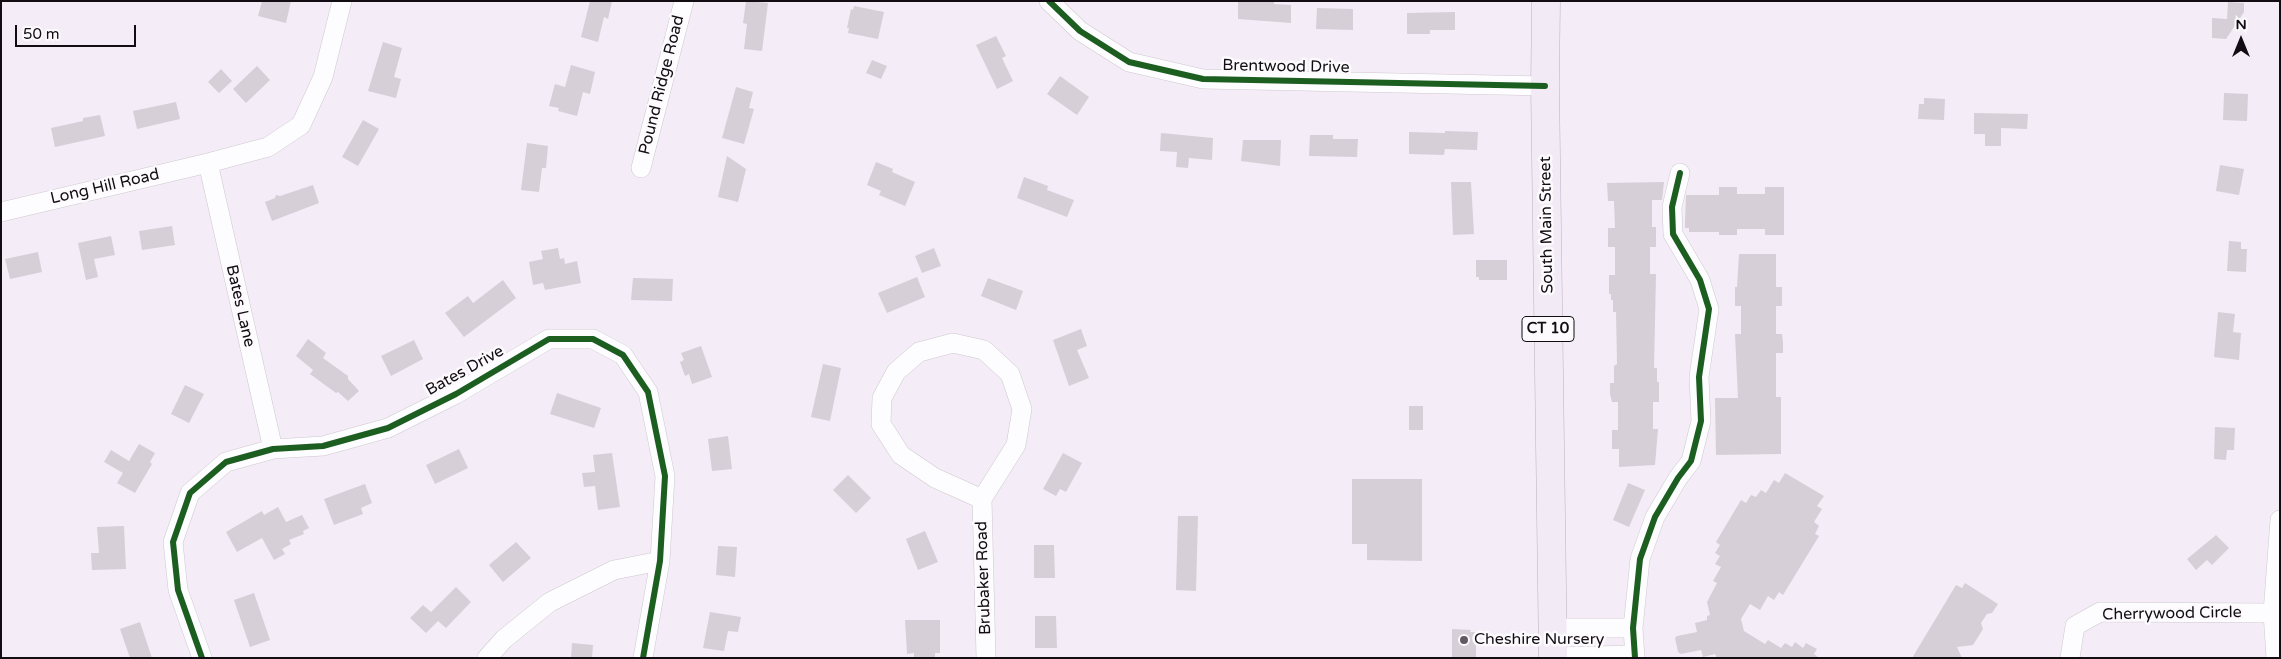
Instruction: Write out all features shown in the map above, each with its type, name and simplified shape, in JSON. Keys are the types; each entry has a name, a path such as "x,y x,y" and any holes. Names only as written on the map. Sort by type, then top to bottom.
{"highway":[{"name":"South Main Street","path":"1546,1 1545,86 1553,657"}],"street":[{"name":"Long Hill Road","path":"1,212 268,147 301,125 323,78 342,1"},
{"name":"Pound Ridge Road","path":"641,168 684,1"},
{"name":"Brentwood Drive","path":"1049,1 1080,31 1129,62 1203,79 1545,86"},
{"name":"Bates Lane","path":"208,163 273,449"},
{"path":"1553,657 1634,656 1633,628 1640,559 1655,517 1678,478 1691,461 1701,421 1699,377 1709,309 1700,280 1673,234 1672,207 1680,172"},
{"name":"Bates Drive","path":"202,658 178,590 173,542 190,493 226,462 273,449 323,446 388,428 456,394 549,339 593,339 622,355 648,392 665,476 660,561 643,658"},
{"name":"Brubaker Road","path":"982,499 935,478 901,455 881,424 882,398 896,372 919,352 953,343 984,350 1010,374 1022,409 1016,445 982,499 986,658"},
{"path":"2276,658 2273,613 2280,520"},
{"path":"487,658 504,639 550,602 614,570 660,561"},
{"name":"Cherrywood Circle","path":"2070,658 2075,626 2100,612 2273,613"},
{"path":"1553,628 1633,628"}],"building":[{"path":"262,1 291,1 286,23 258,16"},
{"path":"590,1 612,1 608,19 604,17 598,42 581,37"},
{"path":"746,1 768,3 762,51 744,49 747,24 743,23"},
{"path":"1238,1 1274,1 1274,4 1291,5 1291,23 1238,19"},
{"path":"2228,2 2244,3 2244,12 2226,39 2212,38 2212,18 2227,19"},
{"path":"854,6 884,12 878,39 848,33 849,28 847,28 851,9 853,10"},
{"path":"1317,8 1353,9 1353,30 1316,29"},
{"path":"1455,12 1455,30 1430,30 1430,34 1407,34 1407,13"},
{"path":"996,36 1006,56 1002,58 1013,81 997,89 976,45"},
{"path":"383,42 402,48 394,77 401,79 396,98 368,91"},
{"path":"872,60 887,66 881,79 866,73"},
{"path":"571,65 595,72 590,94 583,92 577,116 558,111 559,108 549,106 555,84 565,87"},
{"path":"257,66 270,80 246,103 233,89"},
{"path":"221,69 232,81 219,93 208,82"},
{"path":"1060,76 1089,97 1077,115 1047,94"},
{"path":"736,87 753,92 749,108 754,109 744,144 722,138"},
{"path":"2224,93 2248,94 2247,121 2223,120"},
{"path":"1924,98 1945,99 1944,120 1918,119 1919,104 1924,104"},
{"path":"176,102 180,119 137,129 133,111"},
{"path":"1974,113 2028,114 2027,129 2001,128 2001,146 1985,146 1985,134 1974,134"},
{"path":"100,115 105,136 55,147 51,128"},
{"path":"363,120 379,129 358,166 342,157"},
{"path":"1445,131 1478,132 1477,150 1445,149 1444,155 1409,154 1409,132 1445,133"},
{"path":"1161,133 1213,138 1212,160 1189,158 1188,168 1176,167 1177,152 1160,151"},
{"path":"1310,135 1333,135 1333,139 1358,139 1357,157 1309,156"},
{"path":"1243,140 1281,140 1280,166 1241,161"},
{"path":"527,143 548,146 546,168 542,168 539,192 521,190"},
{"path":"727,156 746,169 738,202 718,197"},
{"path":"876,162 893,169 892,172 915,182 905,206 879,195 881,191 867,185"},
{"path":"2220,165 2244,169 2239,195 2216,191"},
{"path":"1024,177 1048,186 1047,190 1074,200 1067,217 1017,198"},
{"path":"1451,182 1471,182 1474,234 1453,235"},
{"path":"1664,182 1662,200 1652,200 1652,227 1656,227 1656,247 1650,247 1650,274 1656,274 1654,368 1657,368 1657,382 1659,382 1659,402 1653,402 1653,429 1658,429 1655,465 1619,467 1619,449 1612,449 1612,430 1618,430 1618,402 1612,402 1610,394 1610,383 1614,383 1614,366 1617,364 1616,312 1613,312 1613,300 1611,300 1611,294 1609,294 1609,275 1615,275 1615,247 1608,247 1608,228 1615,228 1614,201 1608,201 1607,183"},
{"path":"313,185 319,203 272,221 265,202 275,198 276,195 280,196"},
{"path":"1719,187 1737,187 1737,194 1765,194 1765,187 1784,187 1784,235 1765,235 1765,229 1737,229 1737,235 1719,235 1719,232 1689,232 1689,228 1685,228 1686,195 1719,195"},
{"path":"172,226 175,245 142,250 139,231"},
{"path":"111,236 115,255 94,259 98,277 86,280 78,243"},
{"path":"2229,241 2241,242 2241,249 2247,249 2246,272 2227,271"},
{"path":"558,248 560,259 564,258 565,264 577,261 581,283 545,290 543,283 533,285 529,262 543,259 541,251"},
{"path":"934,248 941,266 922,273 915,256"},
{"path":"38,252 42,272 10,279 5,259"},
{"path":"1739,254 1776,254 1776,287 1782,287 1782,306 1776,306 1776,334 1782,334 1783,342 1783,353 1776,353 1776,397 1781,397 1781,454 1716,455 1715,398 1738,398 1735,334 1741,334 1741,306 1735,306 1735,287 1737,287"},
{"path":"1476,260 1507,260 1507,280 1479,280 1479,277 1476,277"},
{"path":"917,277 925,297 887,313 878,293"},
{"path":"633,278 673,279 672,301 631,300"},
{"path":"988,278 1023,291 1016,310 981,296"},
{"path":"503,280 516,298 464,337 445,313 468,296 473,303"},
{"path":"2218,312 2235,314 2233,332 2241,333 2239,360 2214,357"},
{"path":"1081,329 1087,346 1077,350 1089,378 1069,386 1053,340"},
{"path":"308,339 326,353 323,358 348,376 348,379 359,391 348,401 338,392 336,393 310,374 313,370 296,356"},
{"path":"414,340 423,359 391,376 381,356"},
{"path":"701,346 712,377 692,384 689,374 685,376 680,362 684,360 681,353"},
{"path":"823,364 841,368 830,421 811,417"},
{"path":"185,385 204,394 189,423 171,414"},
{"path":"557,393 601,408 594,428 550,414"},
{"path":"1409,406 1423,406 1423,430 1409,430"},
{"path":"2215,427 2235,428 2234,450 2227,450 2226,460 2214,459"},
{"path":"728,436 732,469 712,471 708,439"},
{"path":"139,444 155,453 150,462 152,464 135,493 117,483 123,473 104,462 111,450 129,461"},
{"path":"459,449 468,468 435,484 426,465"},
{"path":"612,453 620,507 598,510 595,486 584,487 582,473 595,472 593,455"},
{"path":"1063,453 1082,463 1066,492 1060,489 1056,496 1043,489"},
{"path":"1785,473 1824,496 1817,506 1822,509 1814,522 1819,526 1815,534 1819,536 1783,595 1779,592 1774,600 1768,596 1760,610 1750,604 1741,619 1744,631 1765,644 1768,640 1781,648 1785,643 1792,647 1795,642 1803,648 1806,643 1817,649 1814,654 1819,658 1717,658 1715,654 1703,657 1701,650 1681,654 1678,652 1675,638 1697,632 1695,623 1707,620 1707,616 1710,615 1707,602 1717,583 1713,581 1721,567 1715,564 1720,556 1715,553 1720,545 1716,542 1741,500 1746,503 1751,495 1756,497 1761,490 1766,493 1774,480 1779,483"},
{"path":"848,475 871,498 856,513 833,490"},
{"path":"1352,479 1422,479 1422,561 1367,560 1367,544 1352,544"},
{"path":"1628,483 1645,490 1629,527 1613,520"},
{"path":"365,484 372,503 361,508 363,514 334,525 324,499"},
{"path":"278,507 286,522 302,515 309,528 303,531 304,534 289,540 291,544 282,549 285,554 274,560 262,538 237,552 226,532 262,511 264,515"},
{"path":"1178,516 1198,516 1196,591 1176,590"},
{"path":"124,526 126,569 92,570 91,553 99,553 97,527"},
{"path":"925,531 938,562 918,570 906,539"},
{"path":"2216,535 2229,548 2212,565 2207,560 2196,570 2187,559"},
{"path":"516,542 531,558 503,582 489,565"},
{"path":"1034,545 1054,545 1055,578 1034,578"},
{"path":"718,546 737,547 735,577 716,575"},
{"path":"1965,583 1998,604 1992,613 1987,614 1981,623 1983,629 1973,645 1957,647 1962,658 1912,658 1956,585 1962,588"},
{"path":"456,587 471,602 446,628 438,621 426,633 410,618 423,605 431,612"},
{"path":"254,593 270,640 250,647 234,600"},
{"path":"710,612 741,617 738,632 728,631 724,651 703,648"},
{"path":"1035,616 1056,616 1057,648 1035,648"},
{"path":"905,620 940,620 940,653 935,653 935,658 914,658 914,653 907,654"},
{"path":"140,622 152,658 130,658 120,629"},
{"name":"Cheshire Nursery","path":"1452,629 1476,632 1476,658 1452,658"},
{"path":"572,643 593,645 592,658 571,658"}],"cycle path":[{"path":"1049,1 1080,31 1129,62 1203,79 1545,86"},
{"path":"1635,658 1633,628 1640,559 1655,517 1678,478 1691,461 1701,421 1699,377 1709,309 1700,280 1673,234 1672,207 1680,173"},
{"path":"202,658 178,590 173,542 190,493 226,462 273,449 323,446 388,428 456,394 549,339 593,339 623,355 648,392 665,476 660,561 643,658"}],"place":[{"name":"Cheshire Nursery","path":"1464,640"}]}
